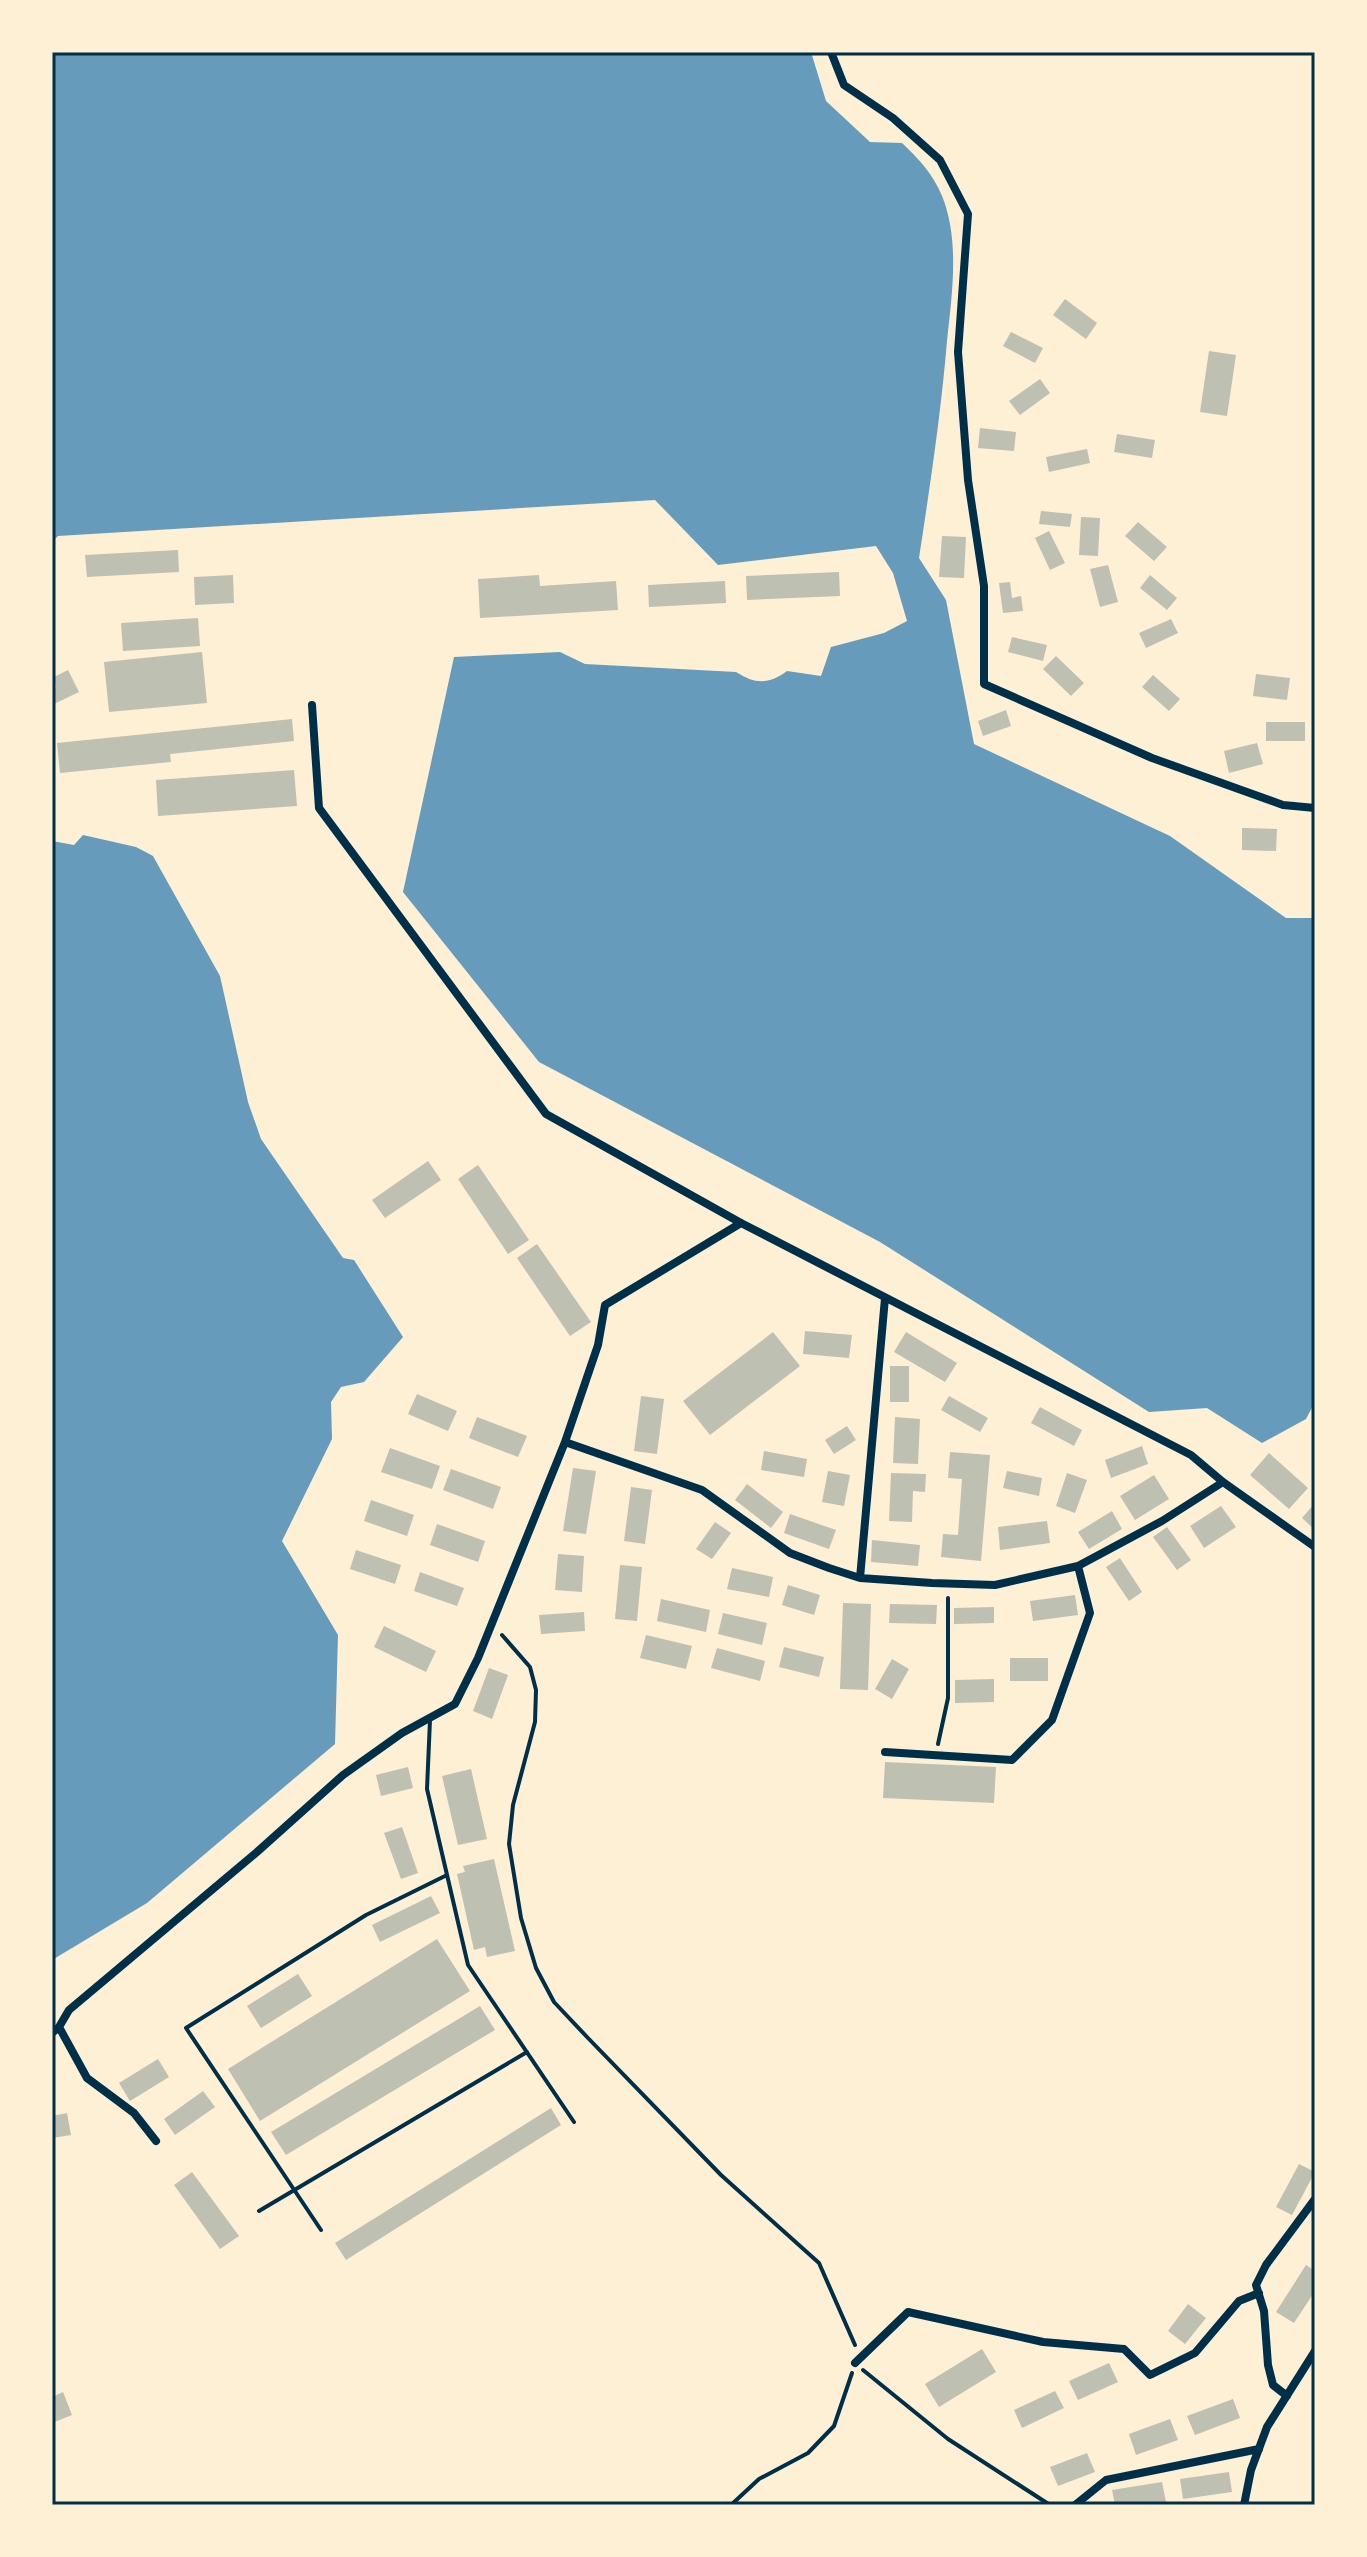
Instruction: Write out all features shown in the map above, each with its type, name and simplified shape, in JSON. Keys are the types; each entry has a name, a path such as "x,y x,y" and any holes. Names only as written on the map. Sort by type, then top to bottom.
{"street":[{"path":"831,52 844,85 893,118 940,160 968,214 958,352 968,480 984,586 984,684 1152,758 1283,805 1315,808"},
{"path":"312,705 319,808 546,1114 741,1223 1191,1455 1223,1482 1315,1547"},
{"path":"156,2141 134,2113 87,2078 55,2030 69,2010 257,1852 343,1775 402,1733 455,1704 491,1626 565,1442 598,1345 605,1305 741,1223"},
{"path":"860,1578 885,1298"},
{"path":"565,1442 702,1490 790,1553 860,1578 948,1584 995,1585 1078,1566 1162,1521 1223,1482"},
{"path":"885,1752 1012,1760 1052,1720 1090,1613 1078,1566"},
{"path":"1287,2396 1273,2385 1268,2365 1264,2311 1256,2285 1266,2265 1315,2199"},
{"path":"855,2363 908,2312 1043,2342 1124,2349 1150,2375 1195,2353 1239,2301 1259,2293"},
{"path":"1244,2505 1251,2470 1267,2427 1315,2351"},
{"path":"1075,2505 1106,2480 1259,2449"}],"lane":[{"path":"430,1718 427,1789 468,1965 574,2122"},
{"path":"321,2230 186,2028 366,1915 447,1875"},
{"path":"259,2211 527,2052"}],"path":[{"path":"936,1755 948,1698 948,1584"},
{"path":"491,1626 507,1638 530,1667 536,1690 535,1722 513,1805 509,1844 521,1918 536,1968 554,2002 587,2037 721,2175 819,2263 857,2351 834,2426 808,2453 759,2479 731,2505"},
{"path":"855,2363 948,2439 1050,2505"}],"water":[{"path":"52,52 811,52 826,101 870,142 902,143 920,161 938,188 948,213 953,267 942,395 919,558 946,600 974,744 1170,836 1286,918 1315,918 1315,1402 1306,1419 1262,1443 1207,1408 1149,1412 880,1242 539,1062 403,892 454,657 560,652 585,664 736,672 762,681 774,679 787,671 821,676 831,647 884,633 907,621 893,573 876,546 718,565 655,500 58,536 52,542"},
{"path":"83,835 136,847 153,856 220,976 248,1102 261,1139 343,1258 354,1260 403,1337 364,1382 341,1387 331,1402 332,1439 282,1541 338,1635 335,1744 147,1903 52,1960 52,841 74,845"}],"building":[{"path":"1065,299 1097,323 1086,339 1053,315"},
{"path":"1011,332 1043,348 1035,363 1003,346"},
{"path":"1209,351 1236,355 1227,416 1200,412"},
{"path":"1040,379 1050,393 1020,415 1009,401"},
{"path":"980,428 1016,432 1014,451 978,448"},
{"path":"1117,434 1155,440 1152,458 1114,452"},
{"path":"1087,449 1090,463 1049,472 1046,457"},
{"path":"1041,511 1072,514 1070,527 1039,524"},
{"path":"1081,517 1100,518 1098,556 1079,555"},
{"path":"1138,522 1167,547 1154,561 1125,536"},
{"path":"1049,531 1065,563 1050,570 1035,538"},
{"path":"942,536 966,537 964,578 939,577"},
{"path":"178,550 179,572 87,577 85,555"},
{"path":"1108,565 1118,602 1100,607 1090,569"},
{"path":"839,572 840,596 747,600 746,576"},
{"path":"233,575 234,603 195,605 194,577"},
{"path":"539,575 540,586 616,581 618,610 480,618 478,579"},
{"path":"1150,575 1177,598 1167,610 1140,588"},
{"path":"725,581 726,603 649,607 648,585"},
{"path":"1010,582 1012,598 1021,596 1023,611 1003,613 999,583"},
{"path":"198,618 200,646 123,651 121,623"},
{"path":"1171,619 1178,633 1146,648 1139,633"},
{"path":"1012,637 1047,645 1043,661 1008,652"},
{"path":"202,652 207,703 109,712 104,662"},
{"path":"1056,656 1084,683 1071,696 1043,669"},
{"path":"68,670 79,692 52,705 52,689 56,687 52,678"},
{"path":"1256,674 1290,678 1287,700 1253,696"},
{"path":"1153,675 1180,699 1169,711 1142,687"},
{"path":"1006,710 1011,726 983,736 978,721"},
{"path":"292,719 294,741 170,754 171,762 60,773 57,743"},
{"path":"1266,722 1305,722 1305,741 1266,741"},
{"path":"1257,743 1263,764 1229,773 1224,751"},
{"path":"294,770 297,806 158,816 156,780"},
{"path":"1242,828 1277,829 1276,851 1242,850"},
{"path":"428,1161 441,1180 385,1218 372,1200"},
{"path":"478,1165 529,1240 508,1254 458,1179"},
{"path":"537,1244 591,1322 570,1336 517,1258"},
{"path":"805,1331 852,1335 849,1358 803,1354"},
{"path":"773,1332 800,1366 710,1435 683,1401"},
{"path":"906,1332 957,1363 945,1382 894,1352"},
{"path":"890,1366 909,1366 909,1402 890,1402"},
{"path":"417,1394 457,1411 448,1431 408,1414"},
{"path":"641,1396 664,1399 657,1454 634,1451"},
{"path":"949,1396 988,1418 980,1432 941,1410"},
{"path":"1040,1407 1082,1430 1074,1446 1031,1423"},
{"path":"477,1417 527,1436 518,1457 469,1438"},
{"path":"895,1417 920,1419 918,1464 893,1463"},
{"path":"847,1426 856,1440 834,1454 825,1440"},
{"path":"1142,1446 1148,1464 1111,1478 1105,1460"},
{"path":"390,1448 440,1466 432,1489 381,1472"},
{"path":"764,1451 807,1459 804,1477 761,1470"},
{"path":"950,1452 990,1455 981,1561 941,1557 943,1534 958,1535 962,1479 948,1478"},
{"path":"1269,1453 1308,1488 1289,1509 1250,1475"},
{"path":"573,1468 596,1471 586,1534 563,1531"},
{"path":"451,1469 501,1487 493,1509 443,1490"},
{"path":"828,1471 850,1475 844,1506 822,1502"},
{"path":"1007,1471 1042,1478 1039,1496 1003,1488"},
{"path":"891,1473 926,1474 925,1492 913,1491 912,1522 889,1521"},
{"path":"1067,1473 1087,1480 1075,1513 1056,1506"},
{"path":"1154,1475 1169,1499 1135,1520 1120,1496"},
{"path":"747,1484 783,1512 771,1528 735,1500"},
{"path":"631,1487 652,1490 645,1544 624,1541"},
{"path":"371,1500 414,1515 407,1536 364,1521"},
{"path":"1315,1503 1315,1530 1302,1518"},
{"path":"1221,1506 1236,1527 1204,1548 1190,1526"},
{"path":"1112,1511 1122,1529 1089,1549 1078,1532"},
{"path":"790,1514 836,1530 829,1549 784,1533"},
{"path":"1047,1521 1050,1543 1000,1550 998,1527"},
{"path":"715,1522 731,1533 712,1559 696,1549"},
{"path":"437,1524 485,1541 478,1562 430,1545"},
{"path":"1167,1527 1191,1560 1177,1570 1153,1537"},
{"path":"872,1540 920,1545 918,1566 871,1562"},
{"path":"356,1550 401,1565 395,1584 350,1569"},
{"path":"558,1554 584,1556 582,1592 555,1590"},
{"path":"1120,1558 1142,1592 1129,1601 1106,1567"},
{"path":"620,1565 642,1567 637,1621 615,1619"},
{"path":"732,1568 773,1577 769,1597 727,1589"},
{"path":"420,1572 464,1588 457,1606 414,1591"},
{"path":"788,1585 820,1595 814,1615 782,1605"},
{"path":"1075,1595 1078,1615 1033,1621 1030,1601"},
{"path":"661,1599 710,1610 706,1632 657,1621"},
{"path":"843,1603 871,1604 868,1690 840,1689"},
{"path":"890,1604 937,1605 936,1624 889,1623"},
{"path":"994,1607 994,1623 954,1624 954,1608"},
{"path":"584,1612 585,1631 541,1634 539,1615"},
{"path":"723,1613 767,1623 762,1645 718,1634"},
{"path":"384,1626 436,1651 426,1672 374,1647"},
{"path":"646,1635 692,1646 686,1669 640,1658"},
{"path":"784,1647 824,1657 819,1677 779,1667"},
{"path":"717,1648 765,1661 760,1681 711,1668"},
{"path":"1010,1658 1048,1658 1048,1681 1010,1681"},
{"path":"892,1659 909,1669 892,1699 875,1689"},
{"path":"489,1668 508,1675 492,1719 473,1711"},
{"path":"994,1679 994,1702 955,1703 955,1680"},
{"path":"885,1762 996,1767 994,1803 883,1798"},
{"path":"408,1767 413,1788 381,1796 376,1775"},
{"path":"471,1769 487,1839 458,1845 442,1776"},
{"path":"402,1827 418,1873 401,1879 384,1833"},
{"path":"494,1859 515,1951 487,1957 485,1947 474,1950 457,1874 465,1872 463,1866"},
{"path":"431,1896 440,1913 380,1942 372,1925"},
{"path":"437,1939 470,1991 260,2121 228,2069"},
{"path":"298,1974 312,1996 261,2028 247,2006"},
{"path":"480,2006 495,2030 286,2155 271,2132"},
{"path":"158,2059 169,2077 130,2101 119,2083"},
{"path":"203,2091 215,2107 175,2135 164,2119"},
{"path":"551,2108 561,2125 346,2260 335,2243"},
{"path":"67,2113 71,2135 52,2138 52,2116"},
{"path":"1299,2164 1315,2172 1292,2215 1276,2207"},
{"path":"192,2172 239,2236 220,2249 174,2185"},
{"path":"1306,2265 1315,2271 1315,2291 1294,2323 1276,2312"},
{"path":"1188,2304 1206,2318 1185,2344 1168,2331"},
{"path":"982,2349 996,2372 939,2407 925,2384"},
{"path":"1109,2363 1118,2382 1078,2400 1069,2381"},
{"path":"1055,2391 1064,2408 1022,2428 1014,2410"},
{"path":"63,2392 72,2415 52,2423 52,2397"},
{"path":"1233,2399 1240,2418 1195,2435 1187,2416"},
{"path":"1170,2419 1178,2440 1136,2455 1129,2434"},
{"path":"1087,2453 1095,2472 1058,2486 1050,2467"},
{"path":"1229,2472 1232,2492 1183,2499 1180,2479"},
{"path":"1162,2482 1166,2502 1115,2505 1112,2490"}]}
